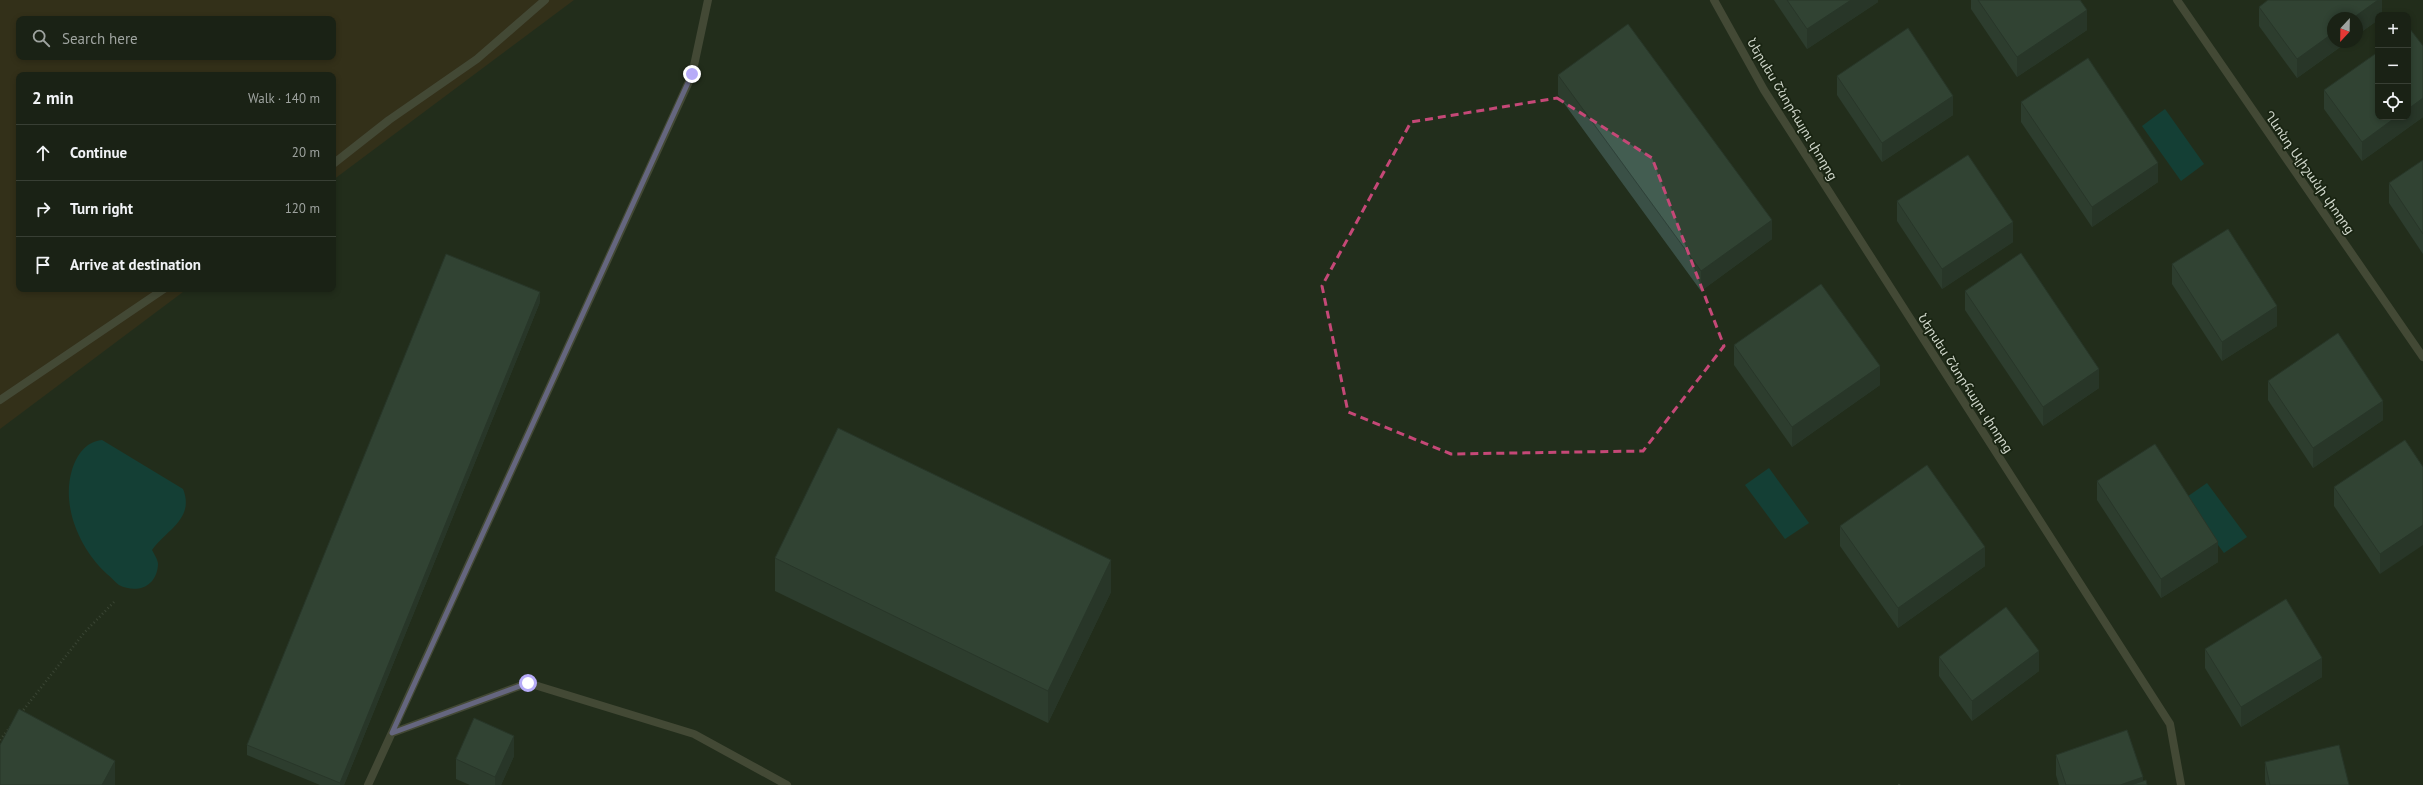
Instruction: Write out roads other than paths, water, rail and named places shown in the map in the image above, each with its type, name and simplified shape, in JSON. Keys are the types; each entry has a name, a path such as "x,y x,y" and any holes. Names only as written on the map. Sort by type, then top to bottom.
{"street":[{"path":"336,162 389,120 477,59 545,0"},
{"path":"368,785 692,74 708,0"},
{"name":"Ներսես Շնորհալու փողոց","path":"1714,0 1764,90 2170,724 2181,785"},
{"name":"Ղևոնդ Ալիշանի փողոց","path":"2177,0 2423,357"},
{"path":"0,400 160,292"},
{"path":"392,733 528,683 694,734 787,785"}],"water":[{"path":"2165,109 2204,164 2181,181 2142,126"},
{"path":"102,440 183,489 186,499 182,516 152,550 158,564 157,572 154,578 150,583 139,588 126,588 119,585 97,564 81,540 71,513 69,484 74,464 79,454 86,446"},
{"path":"1769,468 1809,523 1785,539 1745,485"},
{"path":"2207,483 2247,537 2224,553 2184,499"}]}
